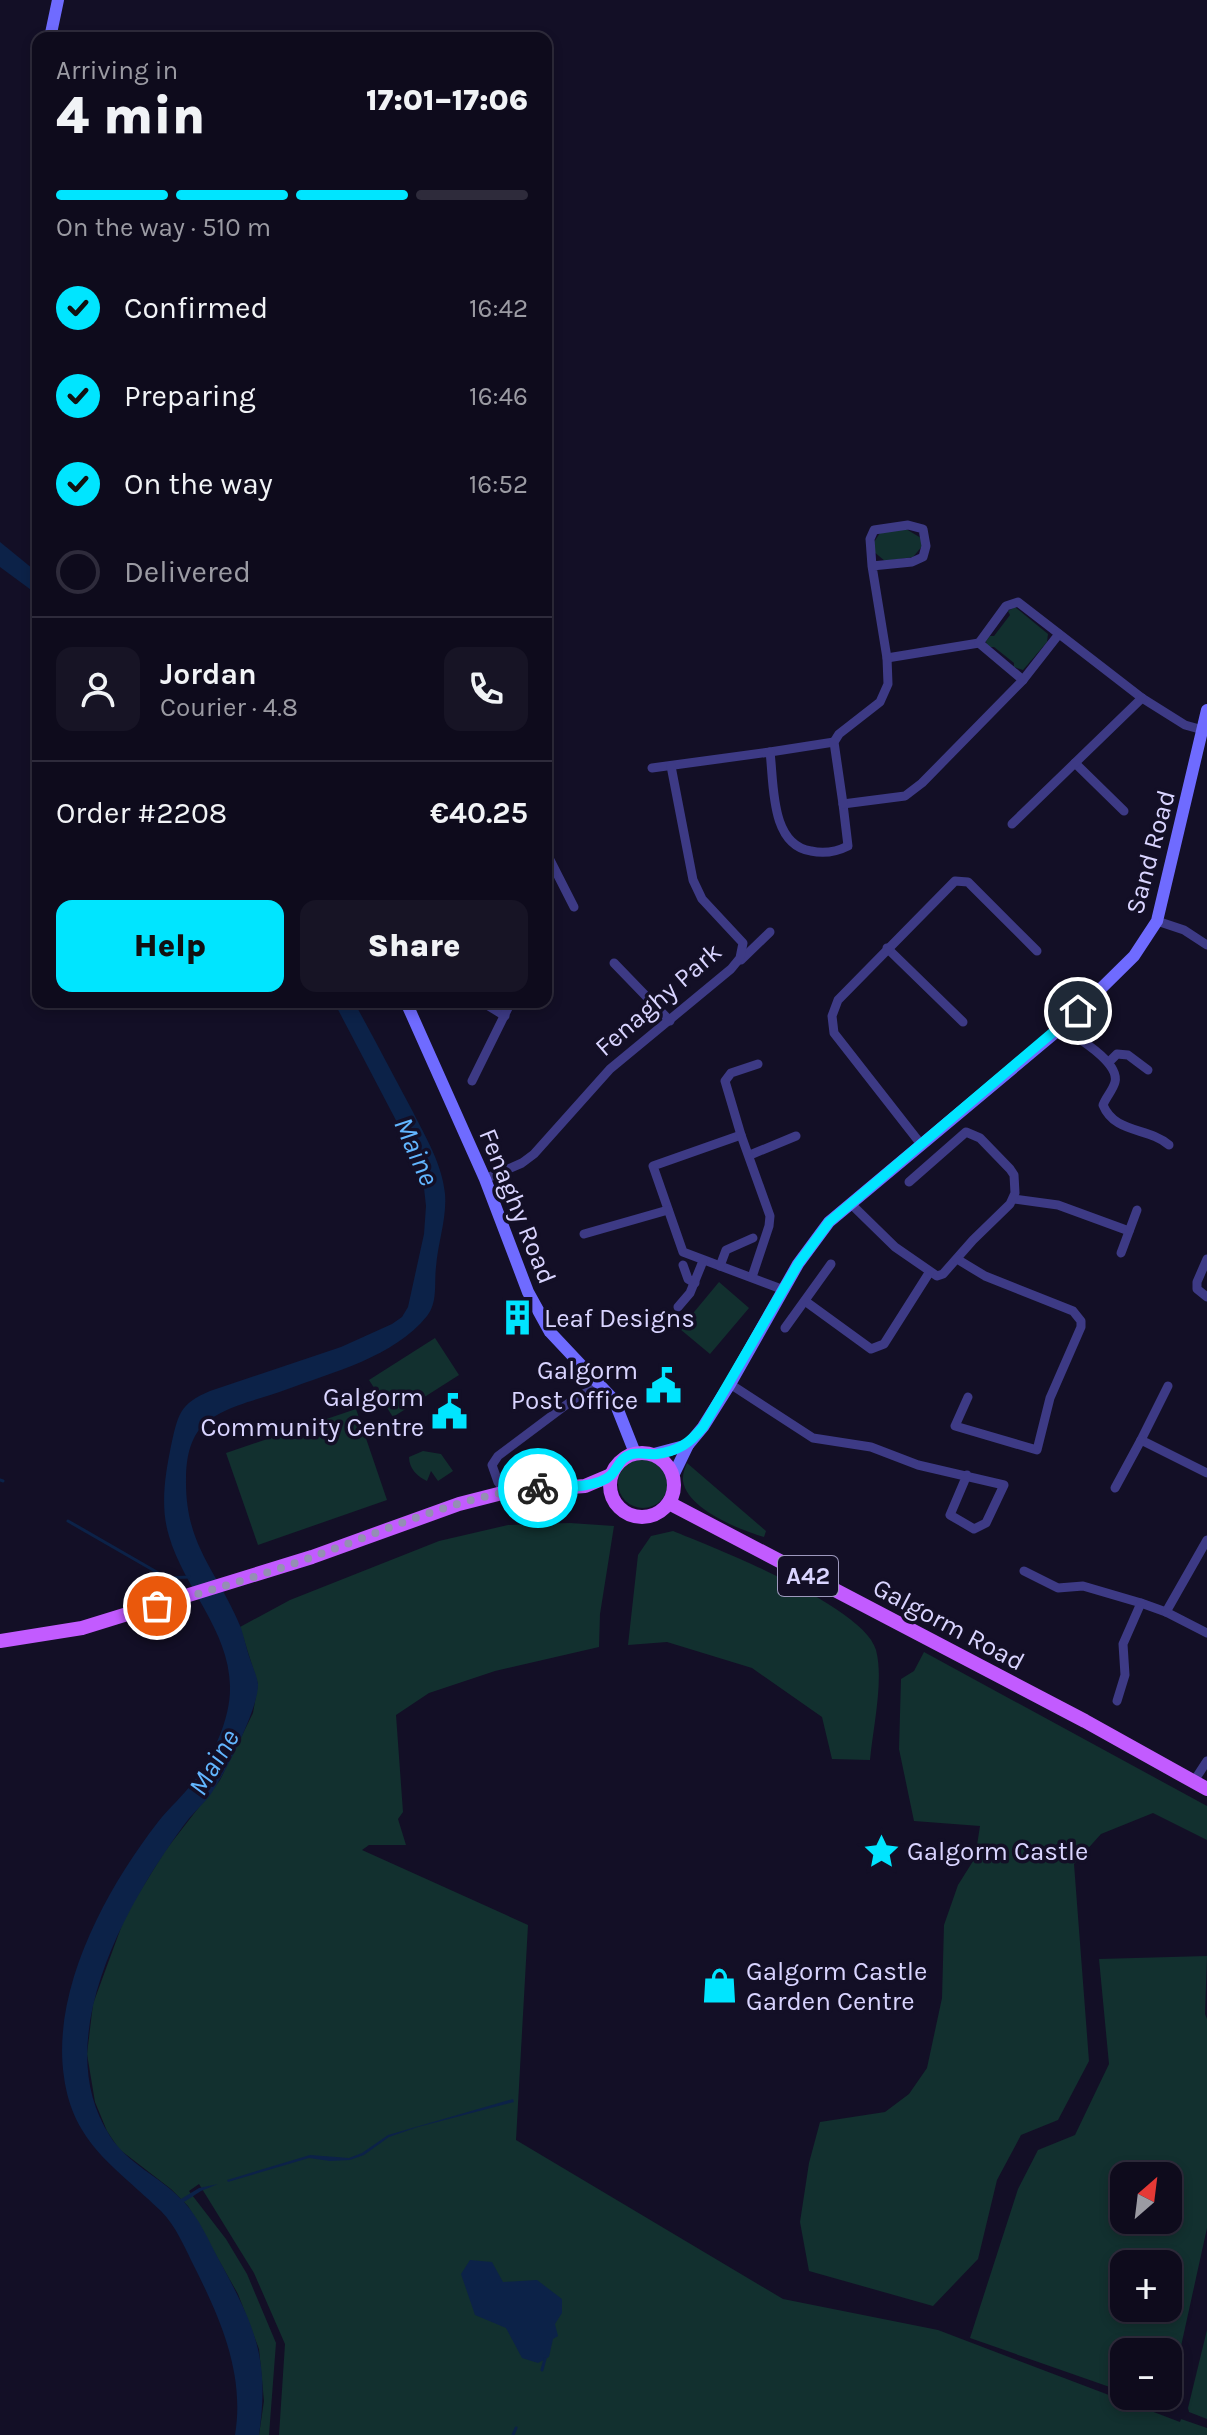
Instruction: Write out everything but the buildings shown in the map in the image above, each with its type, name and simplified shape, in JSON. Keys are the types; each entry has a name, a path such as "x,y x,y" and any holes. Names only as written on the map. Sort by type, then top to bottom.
{"main road":[{"path":"585,1486 632,1516 652,1516 669,1503 673,1495 673,1476 669,1466 654,1454 635,1453 619,1462 611,1475 609,1487 616,1505"},
{"path":"0,1641 72,1631 312,1557 436,1512 506,1492 585,1486 611,1475"},
{"name":"Galgorm Road","path":"669,1503 1179,1774 1200,1780"}],"street":[{"path":"51,32 58,0"},
{"path":"770,752 780,822 796,845 805,851 819,853 848,846 834,742 839,734 880,702 888,684 887,658 872,566 870,539 874,530 908,525 923,529 926,546 923,557 912,562 872,566"},
{"path":"887,658 979,641 1006,606 1018,602 1142,698 1185,725 1203,730"},
{"path":"843,804 905,796 922,783 1023,680 1059,634"},
{"path":"979,641 1023,680"},
{"path":"1012,824 1142,698"},
{"name":"Sand Road","path":"673,1476 688,1445 730,1384 798,1264 829,1222 1062,1027 1134,956 1157,921 1202,763 1207,710"},
{"path":"652,768 834,742"},
{"path":"1075,763 1124,811"},
{"name":"Fenaghy Park","path":"485,1179 522,1163 534,1154 610,1069 731,969 740,958 743,943 702,899 693,880 671,766"},
{"path":"552,864 574,907"},
{"path":"920,1143 834,1033 832,1016 838,1000 955,881 968,882 1037,951"},
{"path":"1157,921 1184,930 1207,945"},
{"path":"731,969 770,932"},
{"path":"887,948 963,1022"},
{"path":"614,963 670,1021"},
{"name":"Fenaghy Road","path":"412,1008 485,1179 528,1292 550,1332 614,1400 635,1453"},
{"path":"492,1008 505,1016"},
{"path":"472,1081 508,1008"},
{"path":"1062,1027 1109,1062 1115,1073 1115,1081 1103,1105 1108,1116 1128,1130 1155,1136 1169,1145"},
{"path":"1109,1062 1117,1054 1124,1054 1148,1070"},
{"path":"752,1277 770,1216 725,1081 731,1073 758,1064"},
{"path":"850,1203 895,1247 929,1273 943,1274 1014,1199 1014,1175 972,1133 962,1135 909,1182"},
{"path":"741,1135 653,1166 683,1252 784,1290"},
{"path":"750,1155 796,1136"},
{"path":"1014,1199 1058,1205 1129,1231"},
{"path":"584,1234 668,1210"},
{"path":"1121,1253 1137,1210"},
{"path":"720,1266 726,1250 753,1238"},
{"path":"957,1259 985,1276 1073,1311 1081,1321 1050,1398 1037,1450 955,1426 968,1397"},
{"path":"1207,1259 1197,1289 1207,1297"},
{"path":"678,1307 690,1293 703,1261"},
{"path":"785,1328 831,1264"},
{"path":"683,1265 688,1279 695,1283"},
{"path":"805,1301 871,1349 884,1344 929,1273"},
{"path":"730,1384 813,1438 871,1447 918,1465 967,1475 1004,1485 986,1523 974,1529 950,1515 967,1475"},
{"path":"506,1492 492,1465 498,1456 574,1399 601,1385"},
{"path":"1115,1488 1168,1386"},
{"path":"1141,1440 1207,1473"},
{"path":"654,1454 688,1445"},
{"path":"1166,1612 1207,1540"},
{"path":"1024,1571 1058,1588 1083,1586 1141,1603 1207,1633"},
{"path":"1117,1701 1125,1675 1123,1644 1141,1603"},
{"path":"1200,1780 1207,1761"}],"green space":[{"path":"906,529 921,538 923,545 913,557 885,561 873,551 872,545 880,533"},
{"path":"1015,607 1048,634 1047,642 1023,670 1014,667 1014,663 994,647 987,647 986,641 994,636 1010,615 1008,611"},
{"path":"719,1282 749,1308 710,1354 680,1329"},
{"path":"435,1338 459,1375 393,1417 369,1380"},
{"path":"356,1409 387,1500 258,1545 226,1453"},
{"path":"423,1451 441,1454 453,1471 438,1481 431,1471 427,1481 420,1477 412,1469 409,1457"},
{"path":"643,1458 660,1466 668,1483 660,1500 643,1508 626,1500 618,1483 626,1466"},
{"path":"687,1463 766,1531 764,1537 729,1524 694,1501 683,1481"},
{"path":"570,1523 614,1526 600,1614 599,1647 495,1671 429,1693 396,1715 403,1812 398,1819 406,1845 369,1845 362,1850 528,1925 516,2140 783,2299 938,2330 1110,2395 1110,2410 1148,2410 1207,2428 1207,2435 279,2435 285,2344 254,2273 199,2184 189,2191 226,2239 247,2274 276,2343 269,2435 259,2435 264,2401 259,2349 238,2294 188,2206 119,2149 107,2131 95,2102 87,2054 93,2004 126,1914 165,1851 220,1780 253,1713 258,1684 240,1627 290,1600 439,1541 508,1525"},
{"path":"673,1531 786,1581 845,1615 866,1633 876,1650 879,1675 870,1760 832,1759 822,1717 752,1668 667,1642 628,1645 638,1555 651,1536"},
{"path":"924,1652 1207,1806 1207,1840 1153,1813 1101,1834 1074,1864 1089,2061 1058,2120 1021,2135 997,2180 978,2259 933,2306 809,2271 800,2222 809,2163 820,2122 885,2112 909,2094 927,2068 942,1998 944,1925 958,1885 975,1858 980,1826 914,1821 899,1749 901,1679 914,1671"},
{"path":"1207,1956 1207,2228 1182,2342 1182,2338 1110,2338 1110,2387 970,2338 1018,2189 1038,2150 1075,2135 1109,2064 1099,1959"},
{"path":"1207,2330 1207,2419 1189,2412 1188,2408"}],"water":[{"path":"0,542 32,568 32,591 0,567"},
{"name":"Maine","path":"337,1008 357,1008 441,1172 445,1194 444,1221 433,1305 413,1330 380,1353 236,1406 212,1418 195,1436 186,1473 191,1523 204,1558 241,1628 258,1684 257,1695 247,1725 222,1775 139,1894 102,1974 91,2017 87,2058 93,2099 117,2146 181,2199 199,2188 218,2184 184,2202 199,2222 232,2283 257,2344 262,2385 259,2435 235,2435 237,2391 234,2370 214,2308 184,2245 161,2211 87,2138 69,2100 62,2044 66,2010 74,1976 102,1909 138,1849 201,1771 220,1736 230,1698 228,1666 222,1646 176,1555 166,1525 165,1480 178,1418 186,1406 210,1391 341,1347 402,1317 408,1307 424,1234 426,1206 422,1170"},
{"path":"513,2099 514,2102 389,2137 364,2155 350,2160 309,2158 227,2180 310,2155 349,2158 388,2135"},
{"path":"470,2260 492,2262 503,2282 537,2280 562,2299 562,2313 555,2324 558,2336 553,2339 549,2357 538,2363 522,2358 506,2328 475,2315 461,2274"}],"waterway":[{"path":"68,1521 167,1578 189,1577"},
{"path":"542,2370 545,2359"},
{"path":"513,2435 516,2428"}],"way so far":[{"path":"157,1606 312,1557 459,1504 506,1492 538,1488"}],"place":[{"name":"Leaf Designs","path":"518,1318"},
{"name":"Galgorm Post Office","path":"664,1385"},
{"name":"Galgorm Community Centre","path":"450,1412"},
{"name":"Galgorm Castle","path":"881,1851"},
{"name":"Galgorm Castle Garden Centre","path":"720,1986"}],"route":[{"path":"538,1488 585,1486 611,1475 626,1456 644,1452 654,1454 688,1445 730,1384 798,1264 829,1222 1078,1011"}]}
